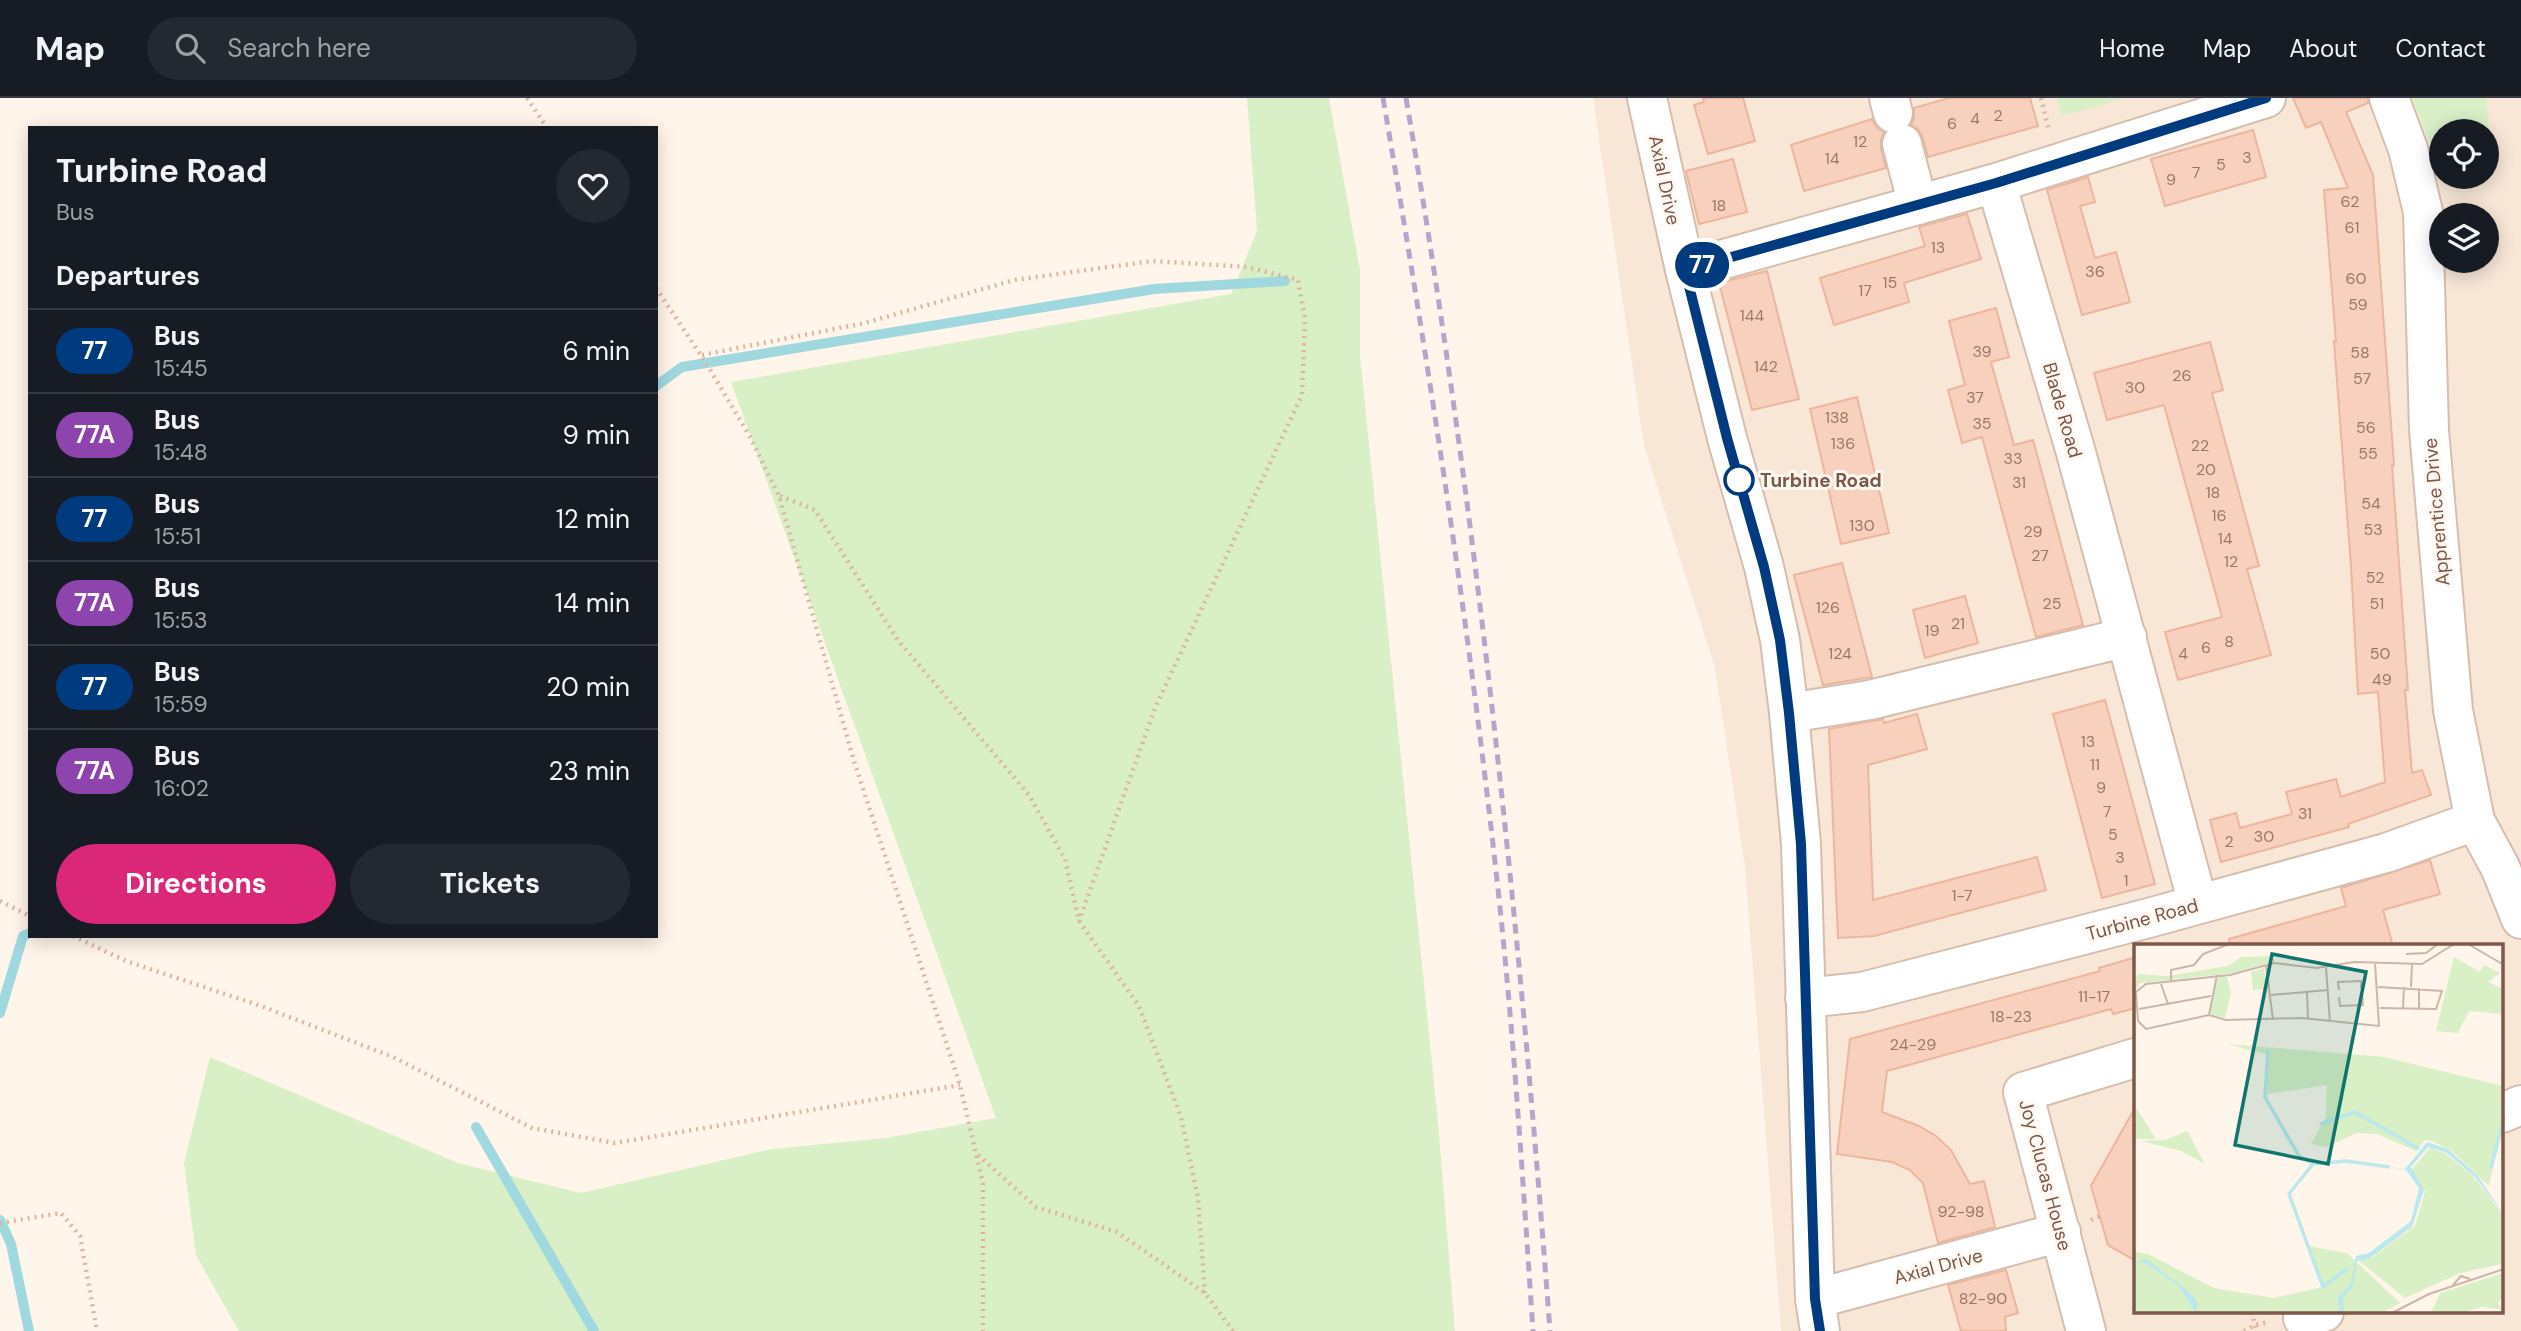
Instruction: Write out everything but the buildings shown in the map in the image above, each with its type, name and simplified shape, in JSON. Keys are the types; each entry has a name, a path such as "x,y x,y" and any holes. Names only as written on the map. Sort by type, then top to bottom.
{"street":[{"name":"Axial Drive","path":"1647,98 1685,270 1727,438 1764,567 1780,640 1801,844 1818,1315 2061,1232"},
{"path":"1685,270 1996,183 2266,98"},
{"name":"Apprentice Drive","path":"2389,98 2408,149 2423,212 2429,430 2453,710 2475,821 2500,866 2521,919"},
{"path":"1894,118 1918,205"},
{"name":"Blade Road","path":"1996,183 2075,449 2198,904"},
{"path":"1789,713 1883,697 2127,637"},
{"name":"Turbine Road","path":"1805,998 1862,992 2198,904 2386,853 2475,821"},
{"name":"Joy Clucas House","path":"2087,1331 2023,1092 2134,1058"},
{"path":"2504,1112 2521,1105"}],"path":[{"path":"527,98 546,126"},
{"path":"702,355 865,323 1014,280 1153,261 1247,267 1298,280 1305,319 1302,395 1155,708 1080,921"},
{"path":"658,292 702,355 749,435 779,496 854,761 960,1085 977,1154 984,1184 983,1331"},
{"path":"779,496 815,510 897,639 1029,795 1065,859 1080,921 1139,1006 1181,1117 1198,1198 1205,1293"},
{"path":"0,901 28,915"},
{"path":"77,938 127,961 261,1006 393,1057 532,1128 615,1143 960,1085"},
{"path":"977,1154 1036,1207 1117,1232 1205,1293 1233,1331"},
{"path":"0,1223 61,1213 80,1236 97,1331"}],"shaded area":[{"path":"1593,98 2412,98 2429,141 2429,189 2499,189 2499,119 2488,119 2487,98 2521,98 2521,1331 1781,1331 1745,867 1715,668 1644,446"}],"green space":[{"path":"1247,98 1329,98 1360,270 1360,356 1438,1122 1455,1331 239,1331 196,1255 184,1163 210,1057 458,1163 581,1193 772,1149 886,1138 996,1118 731,382 1231,294 1257,231"},
{"path":"2057,98 2126,98 2062,116"},
{"path":"2412,98 2487,98 2488,119 2429,119 2429,141"}],"waterway":[{"path":"658,385 682,367 1154,289 1285,281"},
{"path":"0,1013 23,936 28,934"},
{"path":"476,1127 594,1331"},
{"path":"0,1220 11,1244 29,1331"}],"railway":[{"path":"1383,98 1446,493 1487,790 1509,999 1533,1331"},
{"path":"1406,98 1454,405 1493,713 1524,1021 1550,1331"}],"bus line":[{"name":"77","path":"1820,1331 1815,1299 1801,844 1780,640 1764,567 1727,438 1685,270 1996,183 2266,98"}],"place":[{"name":"Turbine Road","path":"1739,480"}]}
